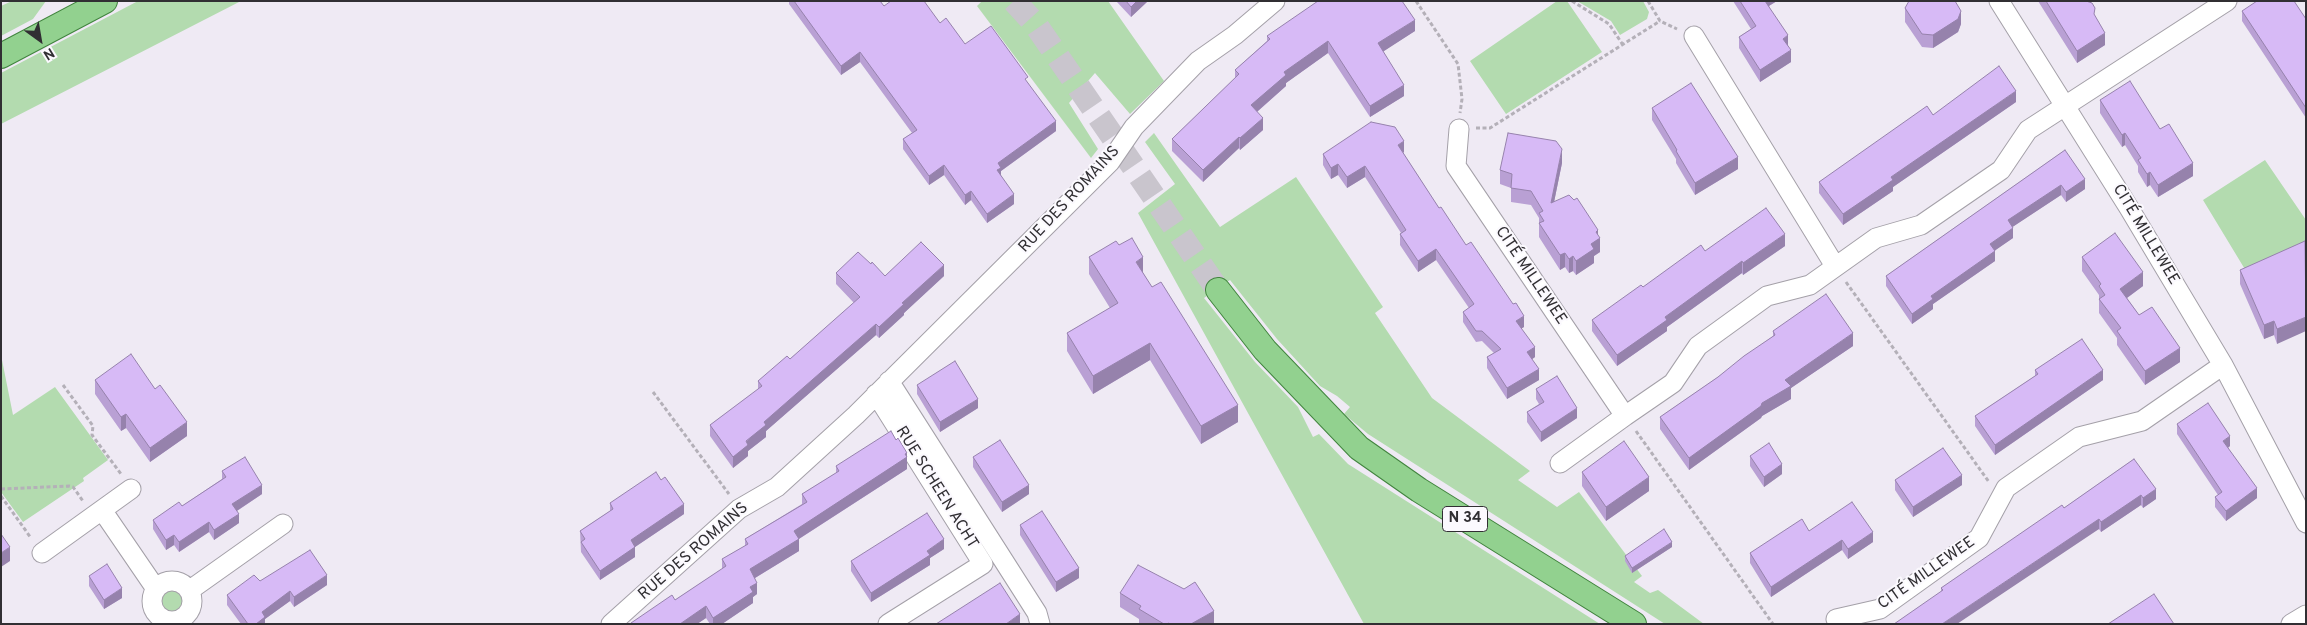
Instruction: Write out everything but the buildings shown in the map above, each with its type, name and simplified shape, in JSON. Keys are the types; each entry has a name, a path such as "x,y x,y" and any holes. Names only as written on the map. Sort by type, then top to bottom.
{"main road":[{"path":"1,56 76,8 105,1"},
{"name":"N 34","path":"1218,290 1271,357 1359,448 1419,490 1634,624"}],"street":[{"name":"RUE DES ROMAINS","path":"610,624 739,509 777,487 882,388 1110,162 1134,127 1198,61 1235,35 1275,1"},
{"name":"CITÉ MILLEWEE","path":"1999,1 2130,208 2223,365 2306,523"},
{"path":"1560,462 1673,383 1698,346 1767,296 1810,285 1876,238 1921,226 2001,170 2028,130 2227,1"},
{"path":"1694,36 1835,266"},
{"name":"CITÉ MILLEWEE","path":"1459,129 1456,166 1625,416"},
{"name":"CITÉ MILLEWEE","path":"1836,619 1880,609 1979,538 2006,488 2079,437 2142,421 2223,365"},
{"name":"RUE SCHEEN ACHT","path":"882,388 983,564 888,624"},
{"path":"882,388 1037,613 1040,624"},
{"path":"42,553 131,489"},
{"path":"102,510 156,589"},
{"path":"190,590 283,524"},
{"path":"173,581 180,582 190,590 193,601 188,620 175,622 153,620 153,594 156,589 167,582 173,581"},
{"path":"2291,624 2306,615"}],"path":[{"path":"1416,1 1458,64 1462,99 1459,129 1490,128 1660,22"},
{"path":"1572,1 1609,24 1623,45"},
{"path":"1648,1 1660,22 1694,36"},
{"path":"1835,266 2001,498"},
{"path":"63,385 93,426 92,435 131,489"},
{"path":"653,392 739,509"},
{"path":"1625,416 1773,624"},
{"path":"1,489 73,487 83,502"},
{"path":"1,496 42,553"}],"green space":[{"path":"12,1 46,1 33,19 1,36 1,6"},
{"path":"138,1 241,1 1,124 1,73"},
{"path":"982,1 1108,1 1164,81 1130,114 1095,73 1069,103 1098,149 1091,158 977,6"},
{"path":"1557,1 1567,1 1602,52 1506,114 1470,61"},
{"path":"1577,1 1643,1 1649,12 1647,19 1620,35 1611,21"},
{"path":"1154,133 1220,227 1296,177 1383,307 1375,313 1432,398 1530,471 1518,480 1557,507 1579,492 1642,576 1634,582 1650,593 1658,590 1704,624 1665,624 1368,434 1344,414 1350,407 1337,396 1320,386 1277,339 1230,280 1204,298 1255,362 1298,407 1313,437 1319,434 1348,464 1600,624 1364,624 1138,213 1175,184 1145,142"},
{"path":"2265,160 2306,220 2306,245 2246,271 2203,200"},
{"path":"1,355 13,415 55,387 108,460 83,478 84,481 23,522 1,492"},
{"path":"171,589 176,590 182,596 182,606 176,612 171,613 166,612 160,606 159,601 160,596 166,590"}],"tunnel":[{"path":"1014,1 1036,25 1218,290"}]}
